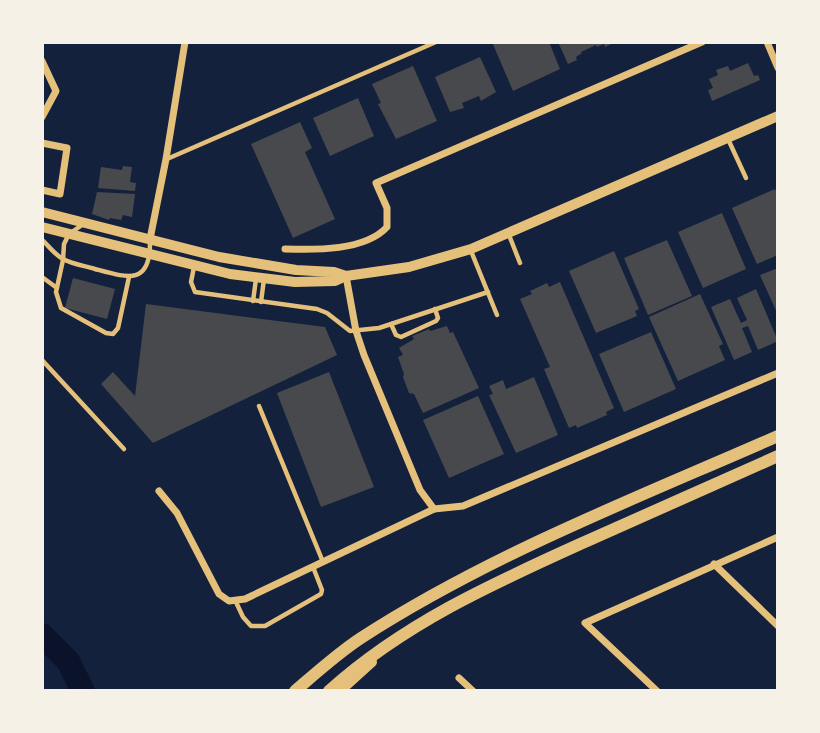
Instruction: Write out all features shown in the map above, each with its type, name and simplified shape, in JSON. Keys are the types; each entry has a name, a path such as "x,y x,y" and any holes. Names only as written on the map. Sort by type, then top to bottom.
{"main road":[{"path":"295,691 359,639 423,600 502,559 778,436"},
{"path":"329,691 388,646 446,607 778,456"}],"street":[{"path":"150,239 166,159 184,42"},
{"path":"285,249 324,251 379,236 387,227 387,208 376,183 702,42"},
{"path":"767,42 777,62"},
{"path":"42,61 55,91 42,117"},
{"path":"42,227 149,256 260,279 329,282 346,276 409,267 471,249 778,116"},
{"path":"42,143 67,148 60,194 42,190"},
{"path":"42,212 219,257 296,270 334,272 346,276"},
{"path":"346,276 363,355 420,490 434,509"},
{"path":"159,491 177,513 219,594 229,601 245,599 434,509 463,506 778,373"},
{"path":"657,691 585,623 778,537"},
{"path":"714,564 778,626"},
{"path":"340,691 388,646"},
{"path":"459,678 472,691"}],"lane":[{"path":"166,159 436,42"},
{"path":"728,138 746,178"},
{"path":"89,224 78,227 69,234 63,249 57,288 58,303 65,312 113,334 118,328 129,277"},
{"path":"508,234 520,263"},
{"path":"42,240 63,260 129,277 141,275 149,256 150,239"},
{"path":"471,249 497,315"},
{"path":"195,266 191,282 195,292 317,309 327,313 345,329 356,331 391,324 488,292"},
{"path":"42,276 57,288"},
{"path":"253,301 260,279"},
{"path":"260,279 261,302"},
{"path":"42,287 48,282"},
{"path":"391,324 394,333 401,337 436,321 438,318 435,309"},
{"path":"42,360 124,449"},
{"path":"259,406 323,563"},
{"path":"236,600 243,617 251,626 265,626 321,594 313,567"}],"building":[{"path":"492,42 549,42 560,69 513,91"},
{"path":"558,42 615,42 605,47 604,44 597,47 596,45 581,52 576,57 577,60 568,64"},
{"path":"480,57 496,92 481,101 479,96 462,103 464,108 450,112 435,77"},
{"path":"748,63 754,76 758,75 760,80 712,101 708,90 713,88 709,79 718,75 716,70 728,66 730,71"},
{"path":"413,66 437,121 396,139 378,104 381,103 372,84"},
{"path":"358,98 374,136 330,156 313,118"},
{"path":"300,122 312,148 305,152 335,219 293,238 251,144"},
{"path":"123,166 132,167 130,182 136,183 135,191 98,188 101,167 122,170"},
{"path":"775,189 778,195 778,255 757,264 732,208"},
{"path":"97,192 135,194 132,217 123,215 121,220 109,220 92,214"},
{"path":"722,213 746,269 703,288 678,232"},
{"path":"667,240 692,296 648,315 624,258"},
{"path":"614,251 639,309 635,311 637,316 596,333 569,271"},
{"path":"778,268 778,315 760,275"},
{"path":"73,278 115,289 107,319 65,308"},
{"path":"560,282 614,408 606,412 607,415 577,428 576,425 569,428 544,369 550,367 520,299 547,283 549,287"},
{"path":"756,289 778,341 758,350 748,326 742,328 752,352 734,360 711,307 730,299 741,323 747,320 737,298"},
{"path":"700,294 723,344 719,346 725,360 678,381 649,317"},
{"path":"146,304 325,327 337,355 153,443 101,384 113,372 135,396"},
{"path":"447,326 450,333 453,332 479,388 423,413 414,394 409,393 403,377 398,357 403,355 399,348 414,339 412,336"},
{"path":"651,332 676,389 624,412 599,354"},
{"path":"329,372 374,487 321,507 277,393"},
{"path":"534,377 558,435 516,453 489,395 493,394 489,386 503,380 506,389"},
{"path":"478,396 504,454 449,478 423,420"}],"waterway":[{"path":"42,635 68,661 83,691"}]}
